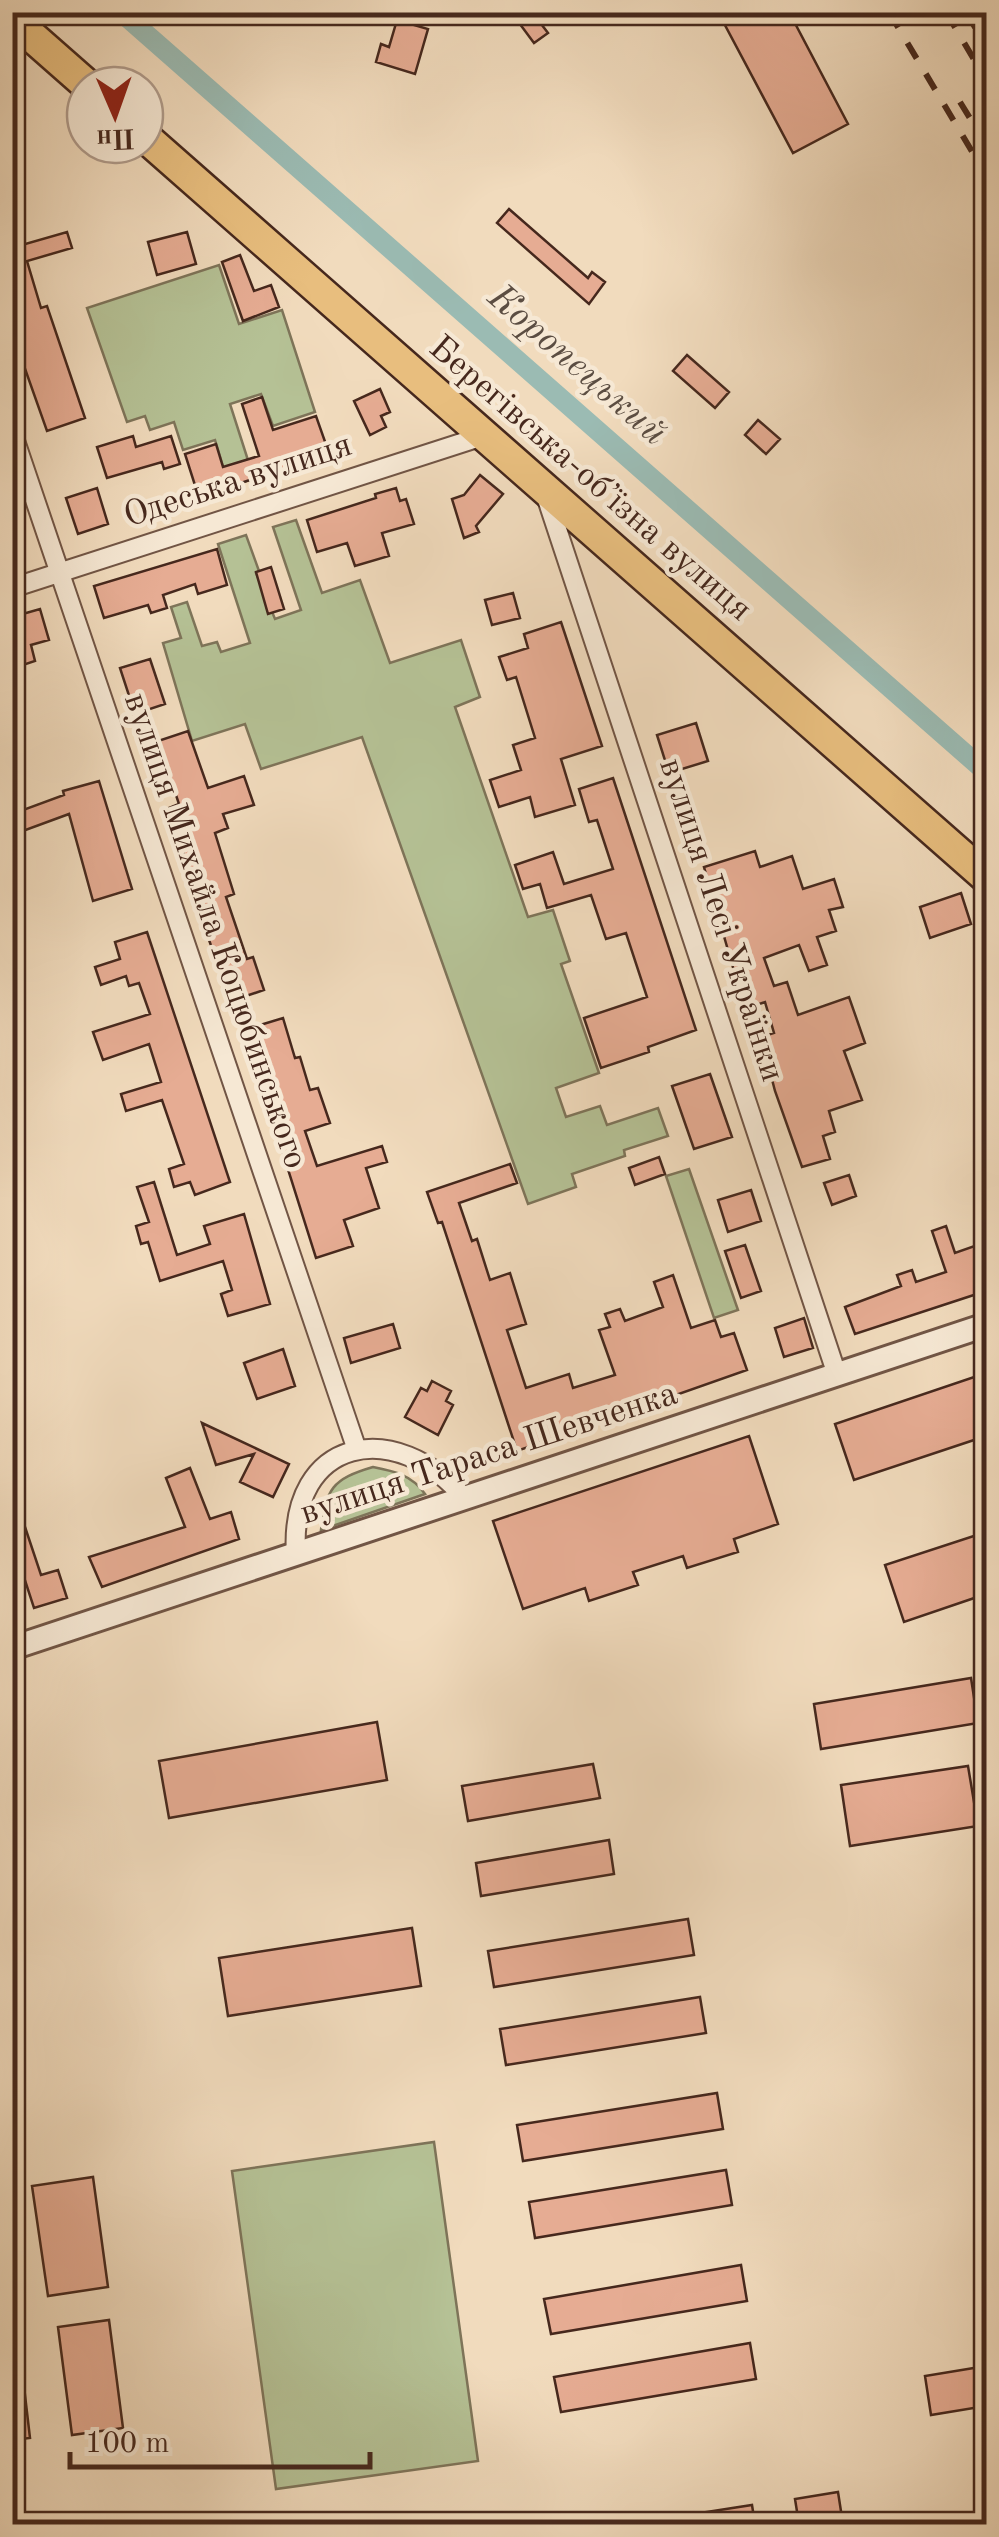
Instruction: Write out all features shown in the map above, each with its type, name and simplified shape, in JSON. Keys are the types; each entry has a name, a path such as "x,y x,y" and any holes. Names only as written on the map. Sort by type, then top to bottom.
{"highway":[{"path":"12,19 65,66"},
{"name":"Берегівська-обʼїзна вулиця","path":"165,154 986,877"}],"street":[{"name":"вулиця Михайла Коцюбинського","path":"12,432 357,1450"},
{"name":"Одеська вулиця","path":"12,588 483,436"},
{"name":"вулиця Лесі Українки","path":"543,486 837,1375"},
{"name":"вулиця Тараса Шевченка","path":"12,1648 986,1326"},
{"path":"296,1555 294,1532 307,1487 318,1472 357,1450 387,1448 410,1455 432,1466 465,1499"}],"green space":[{"path":"219,265 239,324 282,310 315,412 273,426 261,394 230,404 254,479 229,486 215,440 183,450 174,422 150,430 145,416 127,422 87,308"},
{"path":"296,520 322,593 360,580 390,663 461,640 480,697 455,707 528,917 553,910 570,961 561,964 599,1073 556,1088 566,1117 600,1106 607,1125 658,1108 668,1136 624,1150 625,1156 572,1174 576,1187 528,1204 362,737 261,769 245,724 192,741 163,643 181,638 171,607 187,602 202,646 217,642 221,652 250,643 218,544 246,535 275,619 301,610 273,527"},
{"path":"689,1169 738,1310 714,1318 666,1176"},
{"path":"373,1467 408,1478 425,1494 321,1530 325,1505 334,1488 348,1476"},
{"path":"434,2142 478,2461 276,2489 232,2171"}],"building":[{"path":"511,12 532,12 548,33 534,43"},
{"path":"718,12 789,12 848,124 793,153"},
{"path":"397,20 428,29 415,74 376,62 381,44 389,47"},
{"path":"509,209 588,278 592,272 605,282 589,304 497,223"},
{"path":"17,226 22,245 67,232 72,248 27,261 41,308 47,306 85,418 47,431 12,332 12,227"},
{"path":"187,232 196,264 157,275 148,242"},
{"path":"240,255 254,291 271,285 279,307 243,321 222,262"},
{"path":"687,355 729,392 715,408 673,371"},
{"path":"380,389 390,412 381,416 386,427 370,435 354,401"},
{"path":"262,397 273,430 316,416 329,453 229,487 231,492 200,501 185,454 216,444 223,467 259,456 242,404"},
{"path":"758,420 780,439 766,454 745,435"},
{"path":"133,436 136,447 171,436 180,464 164,469 162,462 107,478 97,447"},
{"path":"480,475 503,494 476,526 479,532 464,538 452,499 464,495"},
{"path":"97,488 108,524 78,534 66,498"},
{"path":"396,488 400,501 406,499 414,524 382,533 389,556 355,566 347,543 317,552 307,520"},
{"path":"217,549 227,585 198,594 195,584 163,595 167,608 151,613 148,605 104,618 94,586"},
{"path":"271,567 284,609 268,614 256,572"},
{"path":"513,593 520,618 492,625 485,600"},
{"path":"40,609 49,640 31,645 35,661 17,667 12,651 12,617"},
{"path":"561,622 602,746 561,759 575,805 535,817 530,797 499,807 490,780 521,770 513,745 535,738 516,677 507,680 499,657 528,648 524,634"},
{"path":"150,659 165,704 135,714 120,668"},
{"path":"696,723 708,761 669,773 657,735"},
{"path":"188,731 208,788 244,776 254,805 223,814 228,828 215,833 234,894 226,897 247,959 253,957 264,990 231,1001 200,915 203,914 169,808 179,804 158,741"},
{"path":"613,778 696,1030 601,1068 584,1018 647,997 626,933 606,939 591,895 547,908 540,884 523,889 515,865 553,852 564,884 613,869 597,820 589,822 579,789"},
{"path":"99,781 132,889 93,901 69,814 12,835 12,814 64,795 63,791"},
{"path":"755,851 760,867 792,856 803,889 834,879 843,907 829,910 836,931 817,937 827,965 809,971 799,945 764,958 774,986 787,982 798,1015 849,997 865,1043 844,1051 862,1100 829,1111 835,1132 823,1136 830,1159 802,1167 761,1037 774,1033 765,1002 745,1009 704,867"},
{"path":"961,893 971,924 930,938 920,907"},
{"path":"147,932 230,1182 195,1195 190,1182 174,1187 169,1169 184,1164 162,1100 126,1111 121,1094 161,1082 149,1044 103,1060 93,1032 150,1014 139,983 129,986 126,976 101,985 95,967 120,959 115,942"},
{"path":"283,1018 295,1058 300,1057 310,1090 318,1088 330,1123 305,1131 317,1166 382,1146 387,1162 366,1168 379,1208 344,1220 353,1246 316,1258 244,1030"},
{"path":"710,1074 732,1137 694,1149 672,1086"},
{"path":"659,1157 665,1174 635,1185 629,1168"},
{"path":"510,1164 517,1183 459,1203 472,1241 477,1239 490,1280 510,1273 526,1324 507,1330 526,1388 569,1374 573,1388 615,1375 599,1330 610,1327 605,1314 620,1309 625,1321 663,1307 654,1282 673,1275 691,1328 715,1320 721,1337 734,1333 747,1370 517,1451 442,1222 438,1223 427,1192"},
{"path":"849,1175 856,1196 832,1205 824,1183"},
{"path":"154,1182 177,1255 210,1244 204,1226 244,1214 270,1304 228,1316 221,1294 232,1290 223,1261 160,1281 148,1242 141,1244 136,1226 149,1222 137,1187"},
{"path":"751,1190 761,1221 728,1232 718,1200"},
{"path":"946,1226 955,1253 986,1242 986,1291 855,1334 845,1307 901,1286 897,1275 912,1270 916,1282 946,1272 932,1231"},
{"path":"745,1245 761,1291 741,1298 725,1251"},
{"path":"804,1318 813,1348 784,1357 775,1328"},
{"path":"393,1324 400,1348 351,1363 344,1338"},
{"path":"283,1349 295,1386 257,1399 244,1363"},
{"path":"986,1373 986,1436 854,1480 835,1424"},
{"path":"432,1381 451,1391 446,1401 453,1405 438,1435 405,1417 421,1388 427,1391"},
{"path":"202,1423 289,1464 273,1497 240,1482 254,1454 216,1465"},
{"path":"749,1436 778,1524 734,1539 738,1552 687,1568 683,1556 633,1572 638,1585 589,1601 585,1588 523,1609 493,1521"},
{"path":"190,1468 210,1519 231,1512 239,1539 102,1587 89,1557 185,1527 166,1478"},
{"path":"25,1527 41,1575 58,1570 67,1598 34,1608 20,1565 12,1567 12,1531"},
{"path":"986,1532 986,1594 904,1622 885,1565"},
{"path":"971,1678 978,1723 821,1749 814,1704"},
{"path":"377,1722 387,1780 169,1818 159,1761"},
{"path":"593,1764 600,1798 468,1821 462,1786"},
{"path":"968,1766 978,1826 850,1846 841,1785"},
{"path":"609,1840 614,1874 481,1896 476,1863"},
{"path":"688,1919 694,1955 494,1987 488,1951"},
{"path":"412,1928 421,1986 228,2016 219,1958"},
{"path":"700,1997 706,2033 506,2065 500,2029"},
{"path":"717,2093 723,2129 523,2161 517,2125"},
{"path":"726,2170 732,2205 535,2238 529,2202"},
{"path":"93,2177 108,2287 48,2296 32,2186"},
{"path":"741,2265 747,2301 551,2334 544,2299"},
{"path":"109,2320 123,2428 72,2435 58,2327"},
{"path":"750,2343 756,2379 561,2412 554,2377"},
{"path":"986,2366 986,2406 931,2415 925,2376"},
{"path":"23,2378 30,2438 12,2440 12,2379"},
{"path":"838,2492 843,2524 799,2524 795,2499"},
{"path":"752,2505 755,2524 688,2524 687,2515"}],"waterway":[{"name":"Коропецький","path":"121,12 986,772"}],"railway":[{"path":"889,12 986,175"},
{"path":"946,12 986,80"},
{"path":"966,12 986,46"},
{"path":"960,102 986,144"}]}
